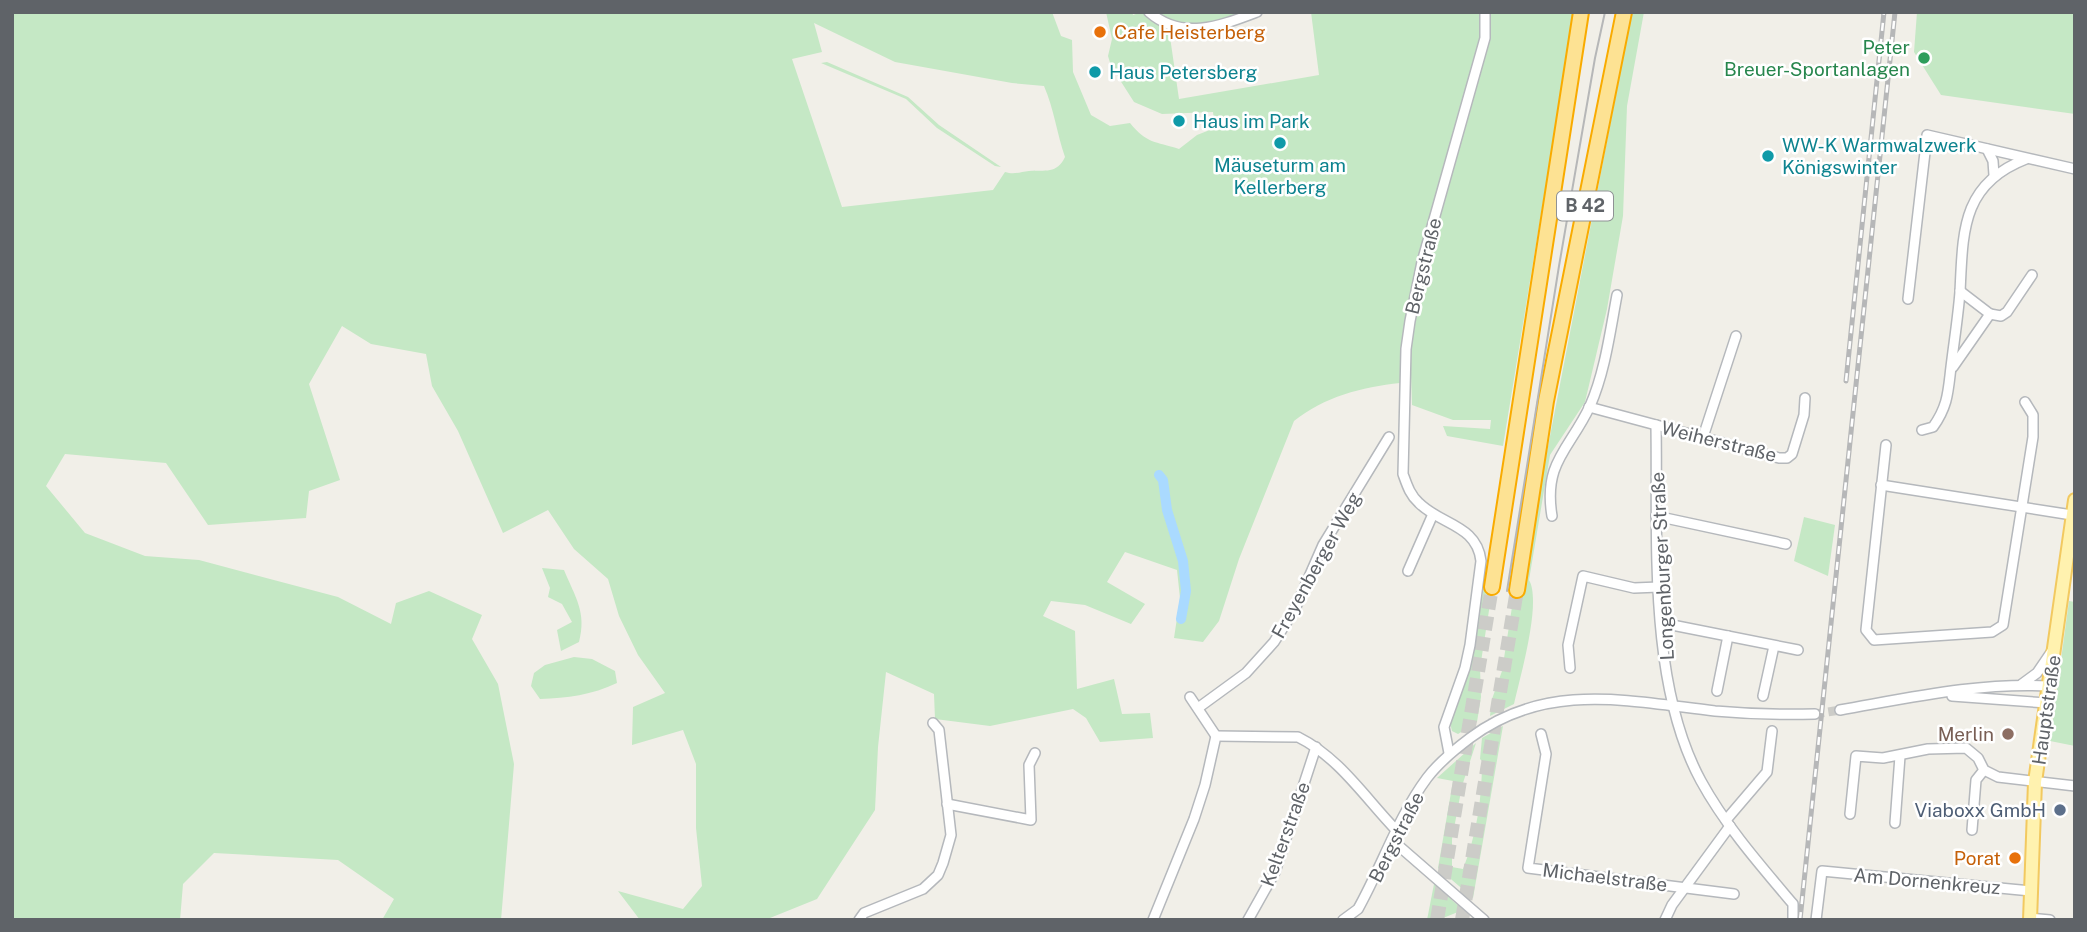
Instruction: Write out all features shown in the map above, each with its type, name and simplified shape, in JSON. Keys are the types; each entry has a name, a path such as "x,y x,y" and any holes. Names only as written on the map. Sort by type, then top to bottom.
{"highway":[{"name":"B 42","path":"1492,587 1581,12"},
{"name":"B 42","path":"1517,590 1549,387 1624,12"}],"main road":[{"name":"Hauptstraße","path":"2030,919 2035,782 2075,500"}],"street":[{"path":"1149,12 1172,27 1204,29 1257,12"},
{"name":"Bergstraße","path":"1449,753 1444,727 1465,668 1470,645 1481,561 1480,550 1475,540 1419,504 1409,492 1403,474 1406,349 1422,262 1485,38 1485,12"},
{"path":"1908,299 1927,135 2075,169"},
{"path":"1987,149 1993,161 1994,175"},
{"path":"1922,430 1933,427 1944,411 1966,225 1977,197 1994,175 2026,158"},
{"path":"1960,291 1990,314 2001,316 2007,312 2032,275"},
{"path":"1552,516 1549,498 1551,478 1562,452 1589,407 1600,376 1617,295"},
{"path":"1950,371 1990,314"},
{"path":"1703,438 1736,336"},
{"name":"Weiherstraße","path":"1589,407 1787,458 1791,454 1804,415 1805,398"},
{"path":"1886,445 1866,630 1874,640 1998,630 2003,625 2033,436 2033,415 2025,402"},
{"name":"Longenburger Straße","path":"1656,425 1659,587 1666,664 1674,706 1700,780 1728,823 1793,904 1793,920"},
{"name":"Freyenberger Weg","path":"1198,709 1246,673 1274,642 1295,609 1323,545 1389,437"},
{"path":"1881,485 2072,515"},
{"path":"1408,571 1433,514"},
{"path":"1656,516 1786,544"},
{"path":"1570,668 1568,645 1583,576 1634,588 1659,587"},
{"path":"1662,623 1798,650"},
{"path":"1717,691 1728,636"},
{"path":"1763,696 1774,646"},
{"path":"2020,685 2037,673 2055,646"},
{"path":"1840,710 2020,685 2049,686"},
{"path":"1933,695 2047,703"},
{"path":"1153,920 1194,819 1216,736 1190,697"},
{"name":"Bergstraße","path":"1343,920 1358,909 1421,787 1449,753 1480,730 1499,720 1545,703 1562,700 1619,699 1748,714 1815,714"},
{"path":"859,920 864,912 923,890 938,875 948,849 951,835 939,730 933,723"},
{"path":"1665,920 1672,905 1728,823 1767,772 1772,732"},
{"name":"Michaelstraße","path":"1541,734 1546,754 1528,868 1734,894"},
{"path":"1216,736 1298,737 1316,747 1361,790 1395,836 1484,920"},
{"name":"Kelterstraße","path":"1248,920 1275,872 1316,747"},
{"path":"1850,814 1856,756 1883,758 1928,749 1966,748 1978,758 1984,770 2010,780 2075,786"},
{"path":"947,804 1031,820 1029,765 1035,753"},
{"path":"1895,823 1900,756"},
{"path":"1972,830 1976,780 1984,770"},
{"name":"Am Dornenkreuz","path":"1816,920 1822,871 2031,891"},
{"path":"2030,919 2050,920"}],"green space":[{"path":"12,12 1052,12 1061,36 1072,40 1073,72 1091,115 1110,126 1130,123 1147,138 1179,149 1197,135 1215,128 1213,112 1162,114 1134,102 1111,66 1108,56 1112,39 1106,12 1132,12 1133,15 1142,12 1169,30 1179,99 1319,75 1311,12 1481,12 1481,37 1417,263 1401,352 1400,383 1344,394 1294,421 1239,559 1219,621 1203,642 1174,638 1180,598 1177,570 1125,552 1107,582 1145,604 1131,624 1085,605 1051,601 1043,616 1075,631 1077,689 1114,679 1122,714 1150,713 1153,738 1100,742 1086,718 1073,709 990,726 935,719 934,694 886,672 875,810 817,899 765,920 640,920 618,891 683,909 702,886 696,828 696,764 683,730 632,745 633,707 665,693 638,655 619,616 608,579 574,549 548,510 503,533 458,431 432,386 426,354 371,344 342,326 309,384 340,480 309,491 306,518 208,525 166,463 65,454 46,486 85,533 145,556 199,560 338,597 391,624 396,603 429,591 482,615 472,639 498,684 514,764 501,920 382,920 394,899 338,860 214,853 183,884 180,920 12,920","holes":["814,23 895,62 1012,83 1044,86 1065,157 1054,169 1005,172 993,190 842,207 792,59 822,52"]},
{"path":"1154,12 1251,12 1213,24 1193,26"},
{"path":"1489,12 1574,12 1503,446 1447,436 1443,426 1490,429 1491,420 1453,420 1412,405 1410,345 1420,283 1490,36"},
{"path":"1632,12 1644,12 1627,106 1623,216 1607,309 1585,402 1550,455 1529,580 1533,605 1532,622 1514,704 1490,716 1492,699 1502,671 1512,607 1526,587 1523,586 1545,462"},
{"path":"1917,12 2075,12 2075,114 1941,95 1914,52"},
{"path":"827,62 908,97 939,125 1001,167 995,166 937,128 906,99 821,63"},
{"path":"1804,517 1835,525 1828,576 1794,561"},
{"path":"542,568 564,570 581,613 579,642 561,651 557,630 572,622 562,604 548,597 550,588"},
{"path":"1485,581 1490,604 1480,668 1481,697 1477,722 1458,734 1452,731 1450,723 1468,675"},
{"path":"2069,601 2075,602 2075,746 2050,741"},
{"path":"574,657 592,659 615,671 617,683 579,695 540,699 531,686 534,673 545,665"},
{"path":"1503,726 1473,898 1438,868 1453,781 1437,778 1476,743 1462,786 1452,839 1452,867 1463,869 1478,816 1482,738"},
{"path":"1434,884 1463,910 1438,920 1427,920"}],"waterway":[{"path":"1159,475 1163,480 1167,510 1183,561 1186,591 1181,619"}],"tunnel":[{"path":"1437,920 1492,587"},
{"path":"1462,920 1517,590"},
{"path":"1815,714 1840,710"}],"tram line":[{"path":"1507,591 1559,266 1605,12"}],"railway":[{"path":"1846,381 1884,12"},
{"path":"1800,920 1895,12"}],"place":[{"name":"Cafe Heisterberg","path":"1100,32"},
{"name":"Peter Breuer-Sportanlagen","path":"1924,58"},
{"name":"Haus Petersberg","path":"1095,72"},
{"name":"Haus im Park","path":"1179,121"},
{"name":"Mäuseturm am Kellerberg","path":"1280,143"},
{"name":"WW-K Warmwalzwerk Königswinter","path":"1768,156"},
{"name":"Merlin","path":"2008,734"},
{"name":"Viaboxx GmbH","path":"2060,810"},
{"name":"Porat","path":"2015,858"}]}
